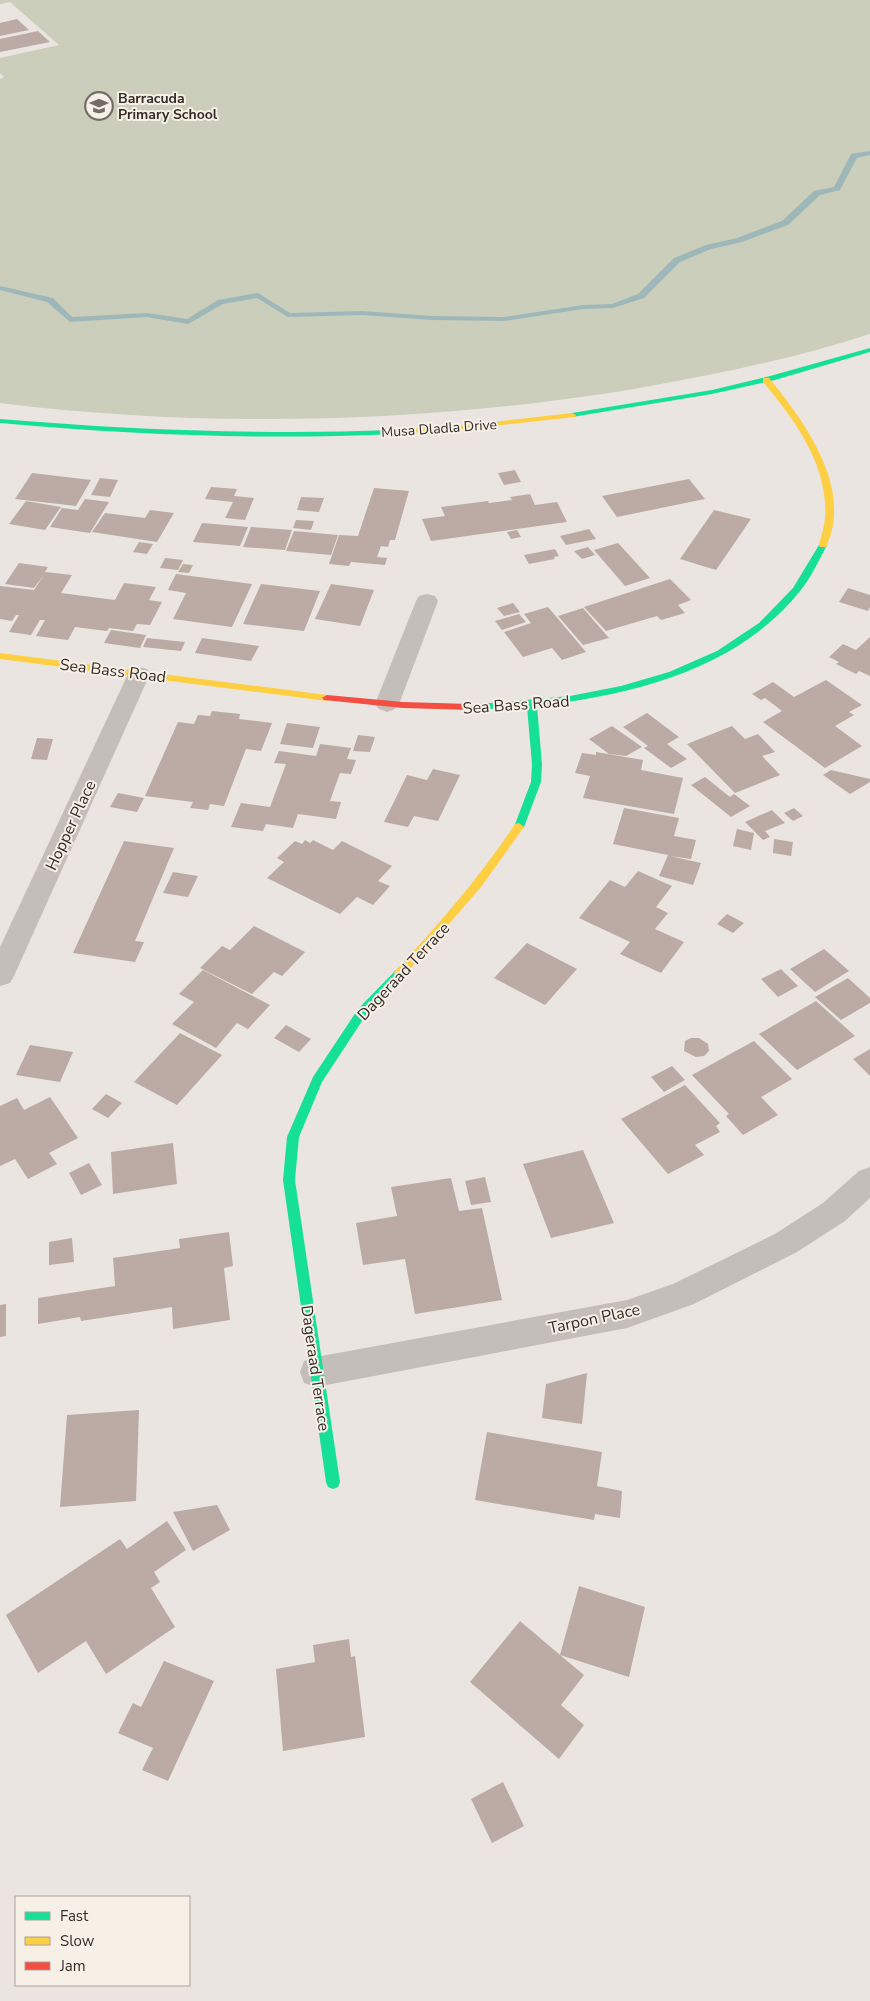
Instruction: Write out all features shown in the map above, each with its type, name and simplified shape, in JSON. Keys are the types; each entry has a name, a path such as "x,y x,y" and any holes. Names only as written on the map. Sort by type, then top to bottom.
{"street":[{"name":"Musa Dladla Drive","path":"0,420 127,432 223,436 425,430 540,420 641,405 766,380 870,350"},
{"name":"Sea Bass Road","path":"0,656 386,704 459,708 532,706 570,702 638,685 705,660 732,645 771,618 794,593 816,561 826,535 830,508 825,474 814,445 789,405 766,380"},
{"path":"386,704 427,600"},
{"name":"Hopper Place","path":"0,976 139,674"},
{"name":"Dageraad Terrace","path":"333,1482 289,1180 293,1136 317,1080 362,1012 448,922 499,858 519,827 536,782 537,764 532,706"},
{"name":"Tarpon Place","path":"316,1372 627,1314 683,1294 786,1243 834,1212 870,1180"}],"green space":[{"path":"0,0 870,0 870,334 782,359 693,378 634,389 477,409 397,415 238,419 158,417 0,403 0,79 4,77 0,73 0,58 59,45 10,2 0,4"}],"building":[{"path":"17,19 29,30 0,36 0,23"},
{"path":"38,31 50,42 0,52 0,39"},
{"path":"515,470 521,482 504,485 498,473"},
{"path":"32,473 91,480 76,506 15,499"},
{"path":"100,478 118,480 110,497 91,495"},
{"path":"689,479 705,499 617,517 602,496"},
{"path":"211,487 237,489 234,496 254,498 245,520 225,518 233,502 205,499"},
{"path":"374,488 409,491 395,540 390,540 388,547 381,546 377,557 387,558 385,565 351,562 349,566 329,564 339,535 358,536"},
{"path":"530,494 535,505 557,502 567,522 431,541 422,519 445,516 441,507 512,500 510,497"},
{"path":"301,497 324,498 319,512 297,510"},
{"path":"85,499 109,502 90,533 50,527 62,508 78,510"},
{"path":"26,501 61,507 45,530 9,524"},
{"path":"150,510 174,513 157,542 92,532 105,513 145,518"},
{"path":"714,510 751,519 716,570 680,559"},
{"path":"296,520 314,521 311,530 293,528"},
{"path":"202,523 248,527 240,546 193,542"},
{"path":"251,527 292,530 285,550 243,547"},
{"path":"589,529 596,539 566,545 560,536"},
{"path":"517,530 521,537 511,539 507,532"},
{"path":"294,531 338,535 331,555 286,551"},
{"path":"139,542 153,544 147,554 133,552"},
{"path":"618,543 650,578 625,586 594,550"},
{"path":"588,547 595,555 582,559 574,551"},
{"path":"555,549 559,556 554,557 555,559 529,564 524,555"},
{"path":"165,558 183,560 178,570 160,568"},
{"path":"19,563 48,567 45,572 72,575 61,593 115,600 124,583 156,587 149,600 162,602 150,625 137,624 133,631 109,628 107,631 75,627 68,640 36,636 45,620 40,620 31,635 9,632 19,615 16,615 12,621 0,619 0,586 34,590 44,575 34,588 5,584"},
{"path":"183,564 193,565 189,573 178,572"},
{"path":"176,574 252,584 232,627 173,619 186,593 168,590"},
{"path":"670,579 691,600 678,605 685,613 661,620 657,616 606,631 584,607"},
{"path":"261,584 320,591 304,631 243,624"},
{"path":"331,584 374,590 360,626 315,619"},
{"path":"848,588 870,595 868,611 839,602"},
{"path":"513,603 520,612 504,616 497,608"},
{"path":"548,607 586,652 562,660 552,648 523,657 504,632 531,623 524,614"},
{"path":"583,608 609,638 583,645 558,616"},
{"path":"519,614 526,622 502,630 495,621"},
{"path":"111,630 146,635 140,648 104,643"},
{"path":"870,637 870,676 859,671 856,674 836,664 839,662 829,657 843,644 856,650"},
{"path":"147,638 185,642 181,651 143,647"},
{"path":"202,638 259,646 251,661 195,653"},
{"path":"826,680 862,705 849,712 854,715 835,726 862,746 825,768 763,722 782,711 765,698 761,700 752,694 773,682 794,697"},
{"path":"212,711 240,714 239,719 272,723 261,751 246,749 224,806 210,804 208,810 190,808 193,802 145,796 178,722 194,724 198,715 210,716"},
{"path":"647,713 679,737 667,744 687,759 671,768 644,748 648,746 623,727"},
{"path":"287,723 320,727 313,748 280,744"},
{"path":"612,726 642,747 626,756 609,754 589,739"},
{"path":"732,726 745,739 758,734 775,752 762,756 780,775 735,793 687,744"},
{"path":"358,735 375,737 370,752 353,751"},
{"path":"37,738 53,739 47,760 31,759"},
{"path":"320,744 351,748 347,759 356,760 351,774 340,773 330,801 341,802 336,819 298,814 293,828 266,824 263,831 231,827 241,803 270,807 286,764 274,763 279,751 316,756"},
{"path":"596,752 643,760 641,770 683,778 674,814 583,798 590,776 575,773 582,753 596,755"},
{"path":"433,769 460,775 438,821 414,816 408,827 384,822 407,775 427,780"},
{"path":"831,770 870,779 870,782 850,794 823,775"},
{"path":"705,777 730,797 734,794 750,806 731,817 691,785"},
{"path":"118,793 144,798 137,812 110,807"},
{"path":"624,808 679,818 674,836 696,840 691,859 670,856 701,863 693,885 659,876 668,855 613,844"},
{"path":"794,808 803,816 793,821 784,813"},
{"path":"772,810 785,823 765,831 770,837 763,840 745,822"},
{"path":"737,829 754,833 751,850 733,846"},
{"path":"774,839 793,842 791,856 773,853"},
{"path":"305,840 310,843 313,840 333,850 342,841 392,866 378,881 390,886 373,905 357,897 340,914 267,878 284,862 277,858 295,841 302,844"},
{"path":"124,841 174,848 135,941 144,942 135,962 73,953"},
{"path":"638,871 672,886 656,907 668,913 655,929 684,942 661,973 620,954 630,942 579,918 610,880 625,887"},
{"path":"173,872 198,876 188,897 163,893"},
{"path":"727,914 744,923 733,933 717,924"},
{"path":"254,926 305,952 282,976 274,972 252,994 200,968 222,946 230,950"},
{"path":"527,943 577,969 545,1005 494,978"},
{"path":"824,949 849,971 815,992 790,969"},
{"path":"781,969 798,986 778,997 761,979"},
{"path":"203,970 270,1005 248,1029 237,1023 216,1048 172,1024 194,1002 179,994"},
{"path":"848,978 870,998 870,1003 841,1020 815,997"},
{"path":"816,1001 855,1036 797,1070 759,1034"},
{"path":"286,1025 311,1039 299,1052 274,1038"},
{"path":"180,1033 222,1055 177,1105 134,1082"},
{"path":"691,1038 699,1038 708,1044 709,1051 704,1056 696,1057 684,1051 685,1041"},
{"path":"754,1041 792,1079 761,1097 778,1115 743,1135 726,1116 729,1114 692,1075"},
{"path":"30,1045 73,1052 60,1082 16,1075"},
{"path":"870,1049 870,1076 853,1059"},
{"path":"672,1066 685,1080 664,1092 651,1077"},
{"path":"685,1085 720,1123 716,1126 720,1132 695,1145 704,1155 668,1174 621,1119"},
{"path":"106,1094 122,1103 108,1118 92,1109"},
{"path":"50,1097 78,1138 49,1153 57,1164 28,1179 15,1159 0,1166 0,1106 17,1098 24,1110"},
{"path":"173,1143 177,1184 113,1194 111,1152"},
{"path":"583,1150 614,1223 551,1238 523,1164"},
{"path":"89,1163 102,1185 81,1195 69,1173"},
{"path":"485,1177 491,1202 471,1205 465,1181"},
{"path":"451,1178 459,1211 482,1208 502,1300 415,1314 405,1259 363,1265 356,1223 397,1216 391,1187"},
{"path":"229,1232 233,1266 224,1268 230,1320 173,1329 172,1307 81,1321 80,1317 38,1324 38,1298 115,1286 113,1258 180,1248 179,1239"},
{"path":"72,1238 74,1262 49,1265 49,1242"},
{"path":"6,1304 6,1336 0,1337 0,1305"},
{"path":"587,1373 582,1424 542,1418 546,1384"},
{"path":"139,1410 136,1501 60,1507 67,1415"},
{"path":"487,1432 602,1452 597,1486 622,1491 620,1518 595,1514 594,1520 475,1500"},
{"path":"217,1505 230,1530 193,1551 173,1512"},
{"path":"167,1521 186,1550 154,1572 160,1582 151,1588 175,1627 106,1674 86,1641 38,1673 6,1615 120,1539 127,1549"},
{"path":"579,1586 645,1607 629,1677 560,1655"},
{"path":"520,1621 584,1675 561,1705 584,1725 559,1759 470,1682"},
{"path":"349,1639 351,1657 355,1656 365,1737 283,1751 276,1669 315,1662 313,1645"},
{"path":"164,1661 214,1681 168,1781 142,1770 153,1748 118,1733 133,1703 141,1707"},
{"path":"503,1782 524,1826 492,1843 471,1799"}],"waterway":[{"path":"0,288 50,300 70,320 147,315 188,322 221,302 258,295 288,315 362,313 432,318 504,319 583,307 613,306 641,296 677,260 709,247 739,240 785,223 817,193 837,188 854,156 870,153"}],"traffic: fast":[{"path":"572,415 712,392 772,378 870,350"},
{"path":"0,421 98,429 197,434 295,435 394,432"},
{"path":"470,707 519,705 570,699 622,689 673,674 720,653 762,625 797,589 823,545"},
{"path":"519,827 536,782 537,764 532,706"},
{"path":"333,1482 289,1180 293,1137 317,1080 362,1012 400,973"}],"traffic: slow":[{"path":"766,380 802,427 819,461 829,498 829,518 823,545"},
{"path":"394,432 447,429 572,415"},
{"path":"0,656 327,698"},
{"path":"400,973 462,903 492,866 519,827"}],"traffic: jam":[{"path":"327,698 403,705 470,707"}],"place":[{"name":"Barracuda Primary School","path":"99,106"}]}
